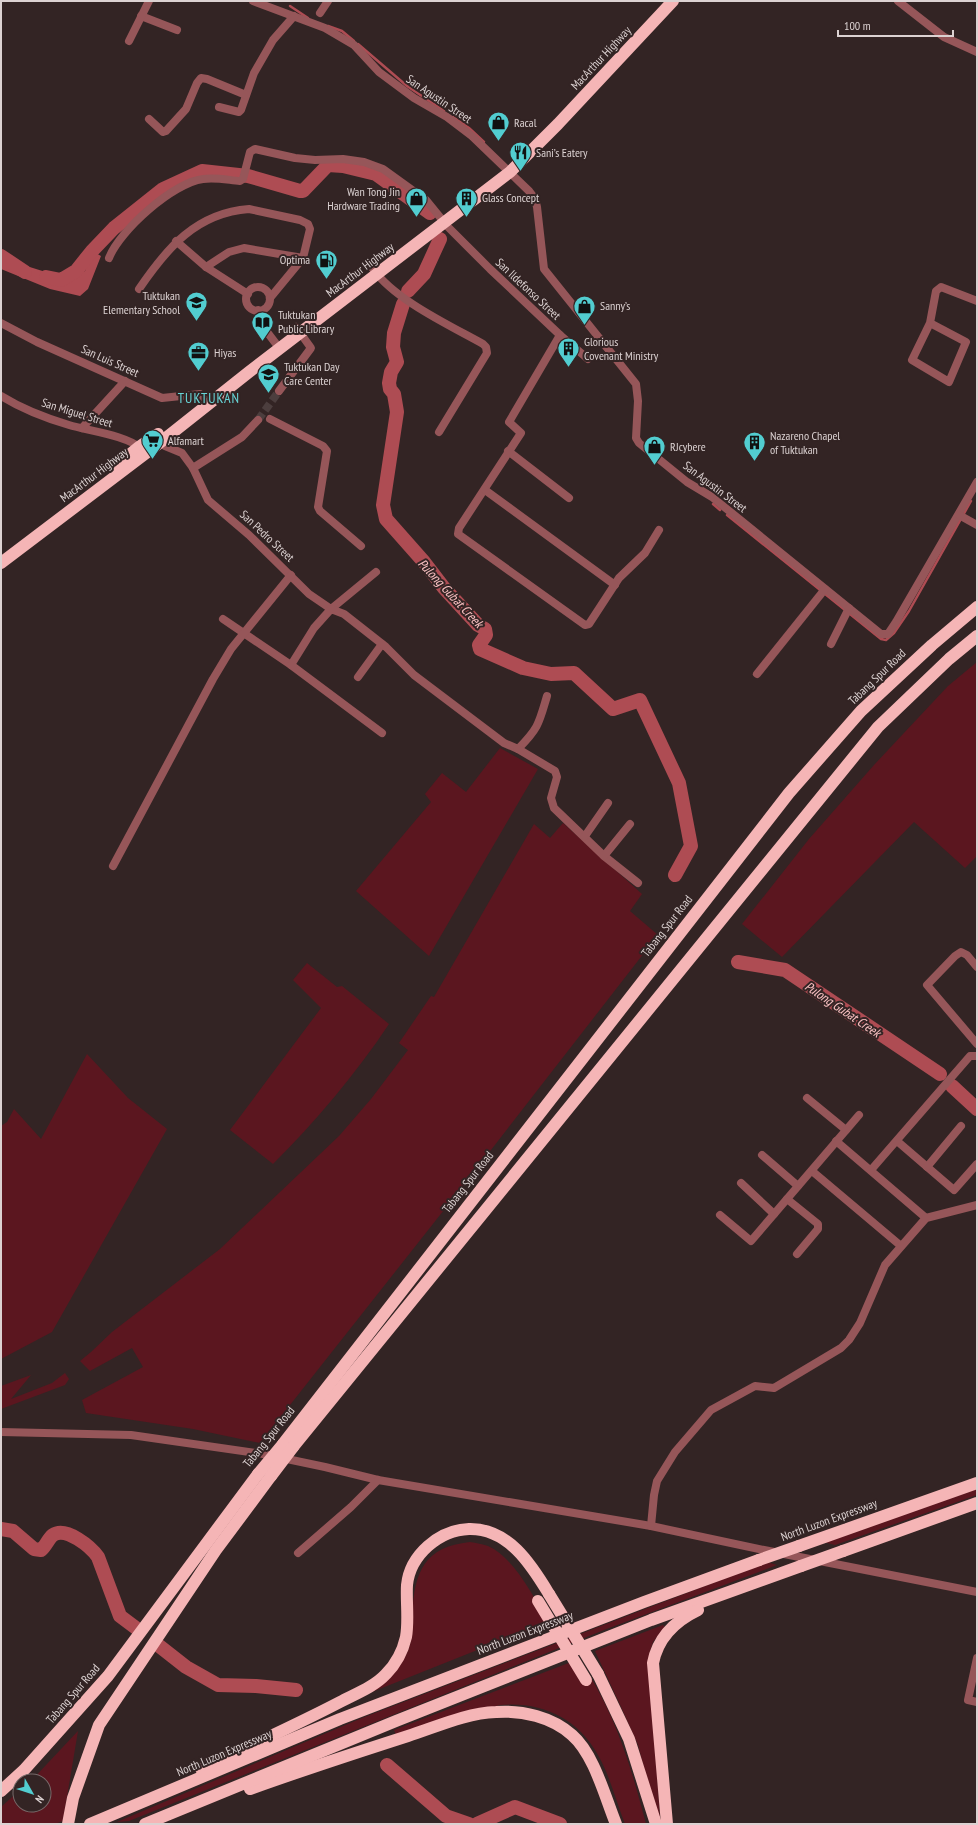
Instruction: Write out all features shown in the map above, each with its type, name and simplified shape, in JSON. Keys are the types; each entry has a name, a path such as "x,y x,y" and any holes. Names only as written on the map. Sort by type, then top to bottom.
{"highway":[{"name":"MacArthur Highway","path":"507,170 663,1"},
{"name":"MacArthur Highway","path":"1,554 160,438 207,400 507,170 558,124 673,1"},
{"name":"MacArthur Highway","path":"1,563 142,450"},
{"name":"Tabang Spur Road","path":"68,1824 73,1798 99,1725 216,1550 271,1476 288,1445 789,793 861,711 932,645 977,607"},
{"name":"Tabang Spur Road","path":"1,1791 24,1770 108,1676 258,1474 288,1445 878,727 949,659 977,636"},
{"name":"North Luzon Expressway","path":"94,1822 347,1717 637,1605 977,1483"},
{"path":"145,1824 396,1721 651,1620 977,1503"},
{"path":"94,1822 313,1716 380,1680 392,1668 404,1642 407,1626 407,1584 412,1568 422,1552 434,1540 464,1529 474,1529 495,1534 503,1538 526,1560 549,1594 598,1674 629,1740 656,1824"},
{"path":"666,1824 653,1671 654,1657 658,1645 669,1629 686,1616 772,1577"},
{"path":"538,1601 586,1680"},
{"path":"150,1824 457,1720 494,1712 510,1712 545,1719 574,1736 590,1760 616,1824"}],"street":[{"path":"129,41 149,1"},
{"name":"San Agustin Street","path":"253,1 325,28 354,45 379,72 414,98 447,118 472,136 530,191 535,199 537,207 544,269 636,384 638,401 636,438 639,443 687,482 712,497 881,634 888,634 977,482"},
{"path":"320,13 328,1"},
{"path":"898,1 944,37 977,52"},
{"path":"141,16 177,30"},
{"path":"218,107 238,112 254,73 273,40 294,16"},
{"path":"149,119 160,130 163,132 166,131 186,109 197,83 201,78 246,95"},
{"name":"San Ildefonso Street","path":"109,258 113,248 120,238 168,194 182,186 203,179 240,181 244,175 250,152 255,149 296,158 315,160 343,158 364,162 383,169 426,200 490,269 560,335 509,422 521,433 459,528 458,534 585,625 589,624 615,585 645,553 659,530"},
{"path":"139,288 153,268 184,234 212,218 249,209 300,220 308,224 310,229 303,258 270,298 268,305 258,310 251,308 248,304 248,294 252,289 260,287 268,292 270,298"},
{"path":"176,241 206,268 248,294"},
{"path":"206,268 229,252 244,248 303,258"},
{"path":"375,272 409,301 486,347 487,353 439,432"},
{"path":"930,324 966,342 949,382 912,360 930,324 936,291 941,287 977,301"},
{"path":"258,310 264,328 278,346"},
{"name":"San Luis Street","path":"1,323 37,342 162,398 200,394 207,400"},
{"path":"279,391 311,348 298,330"},
{"path":"560,335 588,359"},
{"path":"82,428 125,382"},
{"name":"San Miguel Street","path":"1,396 23,409 82,428 123,439 142,450"},
{"path":"270,419 323,446 327,451 318,507 320,512 361,546"},
{"path":"193,468 242,437 258,420"},
{"name":"San Pedro Street","path":"160,438 165,446 182,453 193,468 208,500 249,535 310,594 331,608 344,614 382,644 414,675 504,743 518,748 555,771 557,777 551,798 554,808 585,836"},
{"path":"508,451 569,498"},
{"path":"485,490 615,585"},
{"path":"959,515 977,526"},
{"path":"291,665 314,628 331,608 376,572"},
{"path":"113,866 213,679 231,649 292,576"},
{"path":"757,674 825,590"},
{"path":"832,644 849,608"},
{"path":"224,619 291,665 382,733"},
{"path":"358,677 382,644"},
{"path":"518,748 538,726 547,696"},
{"path":"608,803 585,836 604,856 638,883"},
{"path":"604,856 630,824"},
{"path":"977,968 962,952 956,956 927,985 977,1044"},
{"path":"872,1170 973,1056 977,1064"},
{"path":"807,1098 846,1130"},
{"path":"720,1215 751,1240 859,1115"},
{"path":"927,1167 961,1126"},
{"path":"836,1141 872,1170 926,1218"},
{"path":"897,1141 954,1190 977,1164"},
{"path":"762,1155 798,1186"},
{"path":"812,1171 900,1246"},
{"path":"740,1183 774,1214"},
{"path":"787,1199 818,1224 818,1229 797,1254"},
{"path":"651,1526 657,1481 675,1452 712,1410 755,1386 774,1388 829,1355 849,1340 870,1304 885,1265 926,1218 977,1205"},
{"path":"1,1432 130,1435 263,1454 378,1480 651,1526 977,1592"},
{"path":"298,1552 351,1507 378,1480"},
{"path":"977,1658 968,1700 977,1702"}],"shaded area":[{"path":"92,251 101,256 88,289 80,296 50,289 1,269 1,258 68,279 85,271"},
{"path":"977,662 977,856 965,868 914,822 782,957 742,924 809,839 874,765 948,686"},
{"path":"500,748 538,769 429,956 356,891 431,802 425,794 442,773 466,792"},
{"path":"563,823 642,894 630,911 658,935 470,1177 260,1443 193,1429 86,1413 82,1400 143,1367 132,1348 90,1371 80,1361 112,1332 220,1249 339,1136 371,1099 408,1050 399,1043 431,996 434,997 534,824 550,838"},
{"path":"307,963 337,987 342,986 389,1024 363,1061 334,1097 273,1164 230,1130 321,1008 293,980"},
{"path":"87,1054 128,1098 167,1129 52,1332 1,1359 1,1126 7,1122 14,1109 41,1139"},
{"path":"65,1373 69,1379 65,1385 1,1409 1,1386 31,1375 11,1399 52,1383"},
{"path":"977,1489 977,1495 835,1545 823,1542"},
{"path":"470,1542 488,1546 507,1560 523,1580 548,1622 372,1692 400,1664 408,1651 412,1636 413,1599 416,1585 425,1564 432,1556 442,1549"},
{"path":"767,1562 777,1565 604,1630 129,1821 117,1822 362,1718"},
{"path":"663,1625 665,1627 653,1642 649,1655 660,1817 657,1818 638,1745 595,1651"},
{"path":"579,1659 612,1718 627,1759 646,1824 625,1824 606,1771 590,1742 569,1722 544,1709 515,1704 500,1705 396,1735 394,1730"},
{"path":"78,1731 63,1821 55,1824 1,1824 1,1807 12,1797 12,1813 52,1813 52,1773 39,1773"}],"waterway":[{"path":"290,6 308,18"},
{"path":"328,26 342,31 354,41"},
{"path":"358,44 407,86 444,111"},
{"path":"453,117 469,128 484,142"},
{"name":"Pulong Gubat Creek","path":"46,277 61,280 76,271 92,251 114,228 163,189 202,171 248,176 303,191 328,165 343,166 376,174 430,213"},
{"name":"Pulong Gubat Creek","path":"408,291 424,274 440,239"},
{"name":"Pulong Gubat Creek","path":"1,256 25,272"},
{"name":"Pulong Gubat Creek","path":"403,304 394,333 393,347 397,362 391,372 389,383 390,389 394,394 397,412 383,505 386,519 424,562 444,588 478,625 485,629 486,635 479,645 480,649 523,668 551,674 574,673 613,709 640,700 679,783 691,846 675,875"},
{"path":"727,515 881,639 886,640 894,633 909,611 971,501"},
{"path":"713,504 720,510"},
{"name":"Pulong Gubat Creek","path":"738,962 785,970 940,1074"},
{"name":"Pulong Gubat Creek","path":"952,1086 977,1109"},
{"path":"1,1529 13,1531 34,1549 41,1550 51,1537 58,1533 71,1535 84,1543 98,1557 120,1616 136,1628"},
{"path":"158,1645 186,1667 218,1685 256,1686 296,1690"},
{"path":"387,1765 446,1816 469,1824"},
{"path":"477,1824 515,1807 560,1824"}],"tunnel":[{"path":"258,420 279,391"}],"place":[{"name":"Racal","path":"499,142"},
{"name":"Sani’s Eatery","path":"521,172"},
{"name":"Wan Tong Jin Hardware Trading","path":"416,218"},
{"name":"Glass Concept","path":"467,218"},
{"name":"Optima","path":"326,280"},
{"name":"Tuktukan Elementary School","path":"196,322"},
{"name":"Sanny’s","path":"584,326"},
{"name":"Tuktukan Public Library","path":"263,342"},
{"name":"Glorious Covenant Ministry","path":"568,368"},
{"name":"Hiyas","path":"199,372"},
{"name":"Tuktukan Day Care Center","path":"268,394"},
{"name":"Alfamart","path":"152,460"},
{"name":"Nazareno Chapel of Tuktukan","path":"754,462"},
{"name":"RJcybere","path":"655,466"}],"district":[{"name":"TUKTUKAN","path":"209,398"}]}
